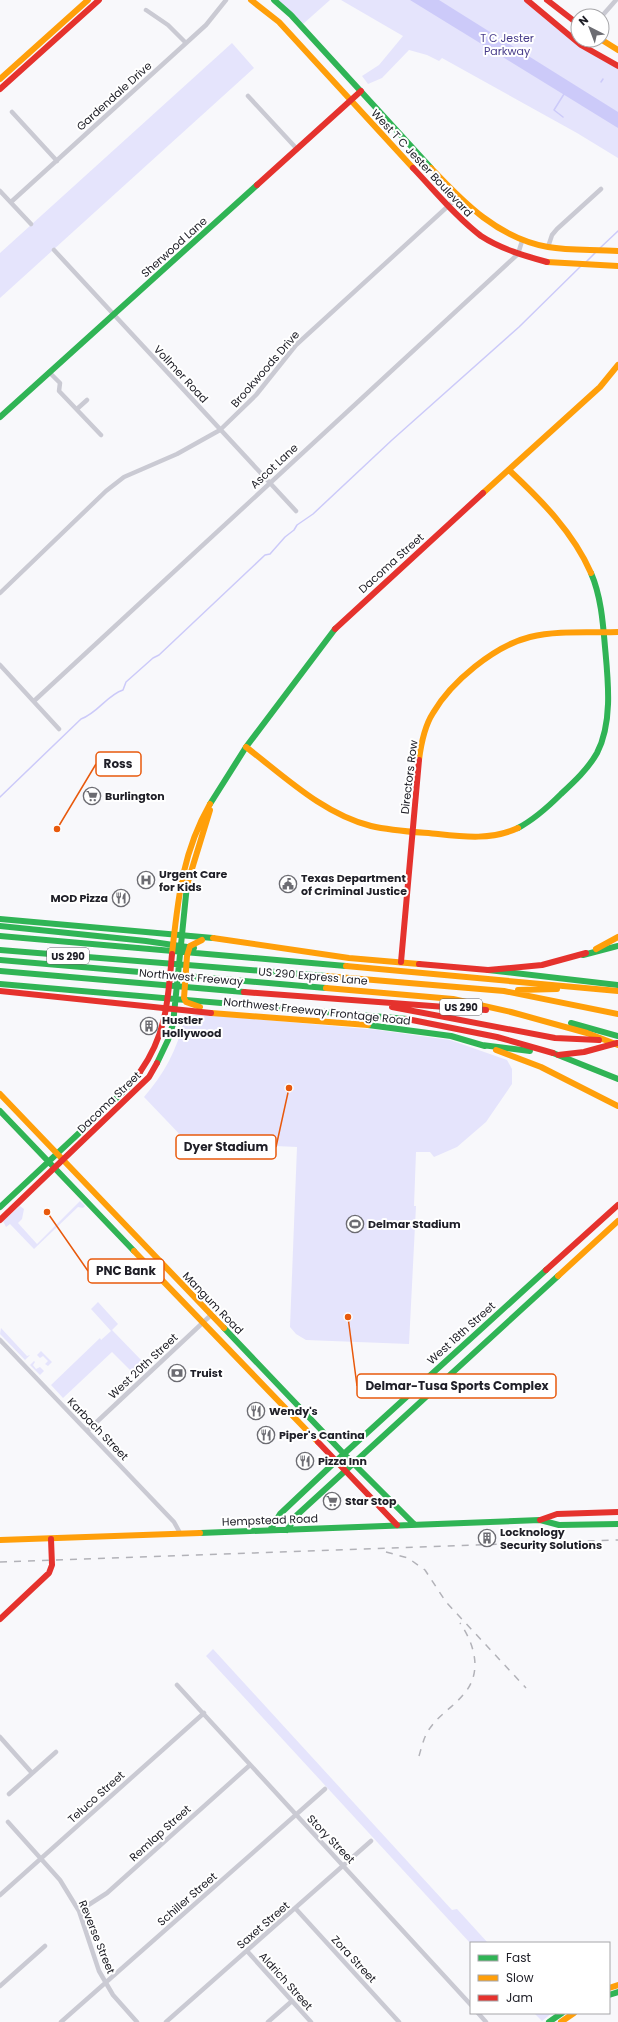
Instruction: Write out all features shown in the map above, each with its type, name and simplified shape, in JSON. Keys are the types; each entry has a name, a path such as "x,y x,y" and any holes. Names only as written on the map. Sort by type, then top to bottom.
{"main road":[{"path":"0,79 88,0"},
{"path":"0,89 99,0"},
{"name":"West T C Jester Boulevard","path":"251,0 279,22 448,206 482,236 518,254 549,262 618,266"},
{"name":"West T C Jester Boulevard","path":"274,0 292,16 458,197 475,213 495,227 522,241 548,247 618,252"},
{"path":"527,0 570,33"},
{"path":"547,0 570,18"},
{"path":"591,48 618,66"},
{"name":"Sherwood Lane","path":"0,417 361,91"},
{"name":"Dacoma Street","path":"0,1220 149,1077 164,1054 172,1032 175,1009 179,888 185,862 201,820 224,780 246,747 336,628 353,610 600,387 618,365"},
{"path":"246,747 330,809 355,821 390,830 465,837 494,836 510,831 530,821 549,806 585,772 602,743 606,727 608,699 599,599 592,575 573,540 559,522 509,470"},
{"name":"Directors Row","path":"401,962 421,746 433,714 455,687 492,654 507,645 528,638 549,634 618,632"},
{"name":"Dacoma Street","path":"0,1207 125,1090 146,1066 162,1034 177,935 186,889 192,864 211,804"},
{"path":"185,862 192,864"},
{"path":"0,919 212,938 315,954 488,970 522,975 595,981 618,985"},
{"path":"0,926 128,940 163,942 252,958"},
{"path":"0,931 37,936 48,941"},
{"path":"0,936 618,991"},
{"path":"583,954 608,944 618,937"},
{"path":"212,938 193,942 190,946 187,956 184,998 186,1002 191,1005 238,1013"},
{"path":"488,970 542,965 618,946"},
{"name":"Northwest Freeway","path":"0,950 504,991"},
{"name":"US 290 Express Lane","path":"0,960 453,999 511,1012 587,1033 618,1044"},
{"name":"Northwest Freeway","path":"0,971 369,1002 472,1008 552,1019 618,1037"},
{"path":"504,991 572,988 594,985 616,978"},
{"path":"0,984 406,1019 497,1037 558,1056 618,1079"},
{"name":"Northwest Freeway Frontage Road","path":"0,991 166,1009 238,1013 426,1032 468,1040 541,1067 618,1106"},
{"name":"US 290","path":"504,991 560,1001 618,1014"},
{"path":"369,1002 447,1019 555,1038 598,1040 618,1037"},
{"path":"482,1045 557,1055 584,1052 618,1044"},
{"name":"Mangum Road","path":"1,1096 344,1454 414,1524"},
{"name":"Mangum Road","path":"0,1111 48,1163 106,1220 152,1271 397,1525"},
{"name":"West 18th Street","path":"270,1530 280,1514 335,1462 618,1205"},
{"path":"106,1220 113,1213"},
{"name":"West 18th Street","path":"287,1530 297,1515 313,1499 618,1221"},
{"path":"588,1232 597,1241"},
{"path":"152,1271 161,1263"},
{"path":"547,1268 556,1278"},
{"path":"496,1315 505,1324"},
{"path":"444,1362 453,1371"},
{"path":"280,1404 289,1396"},
{"path":"406,1397 415,1406"},
{"path":"304,1492 313,1499"},
{"name":"Hempstead Road","path":"540,1520 557,1514 618,1512"},
{"name":"Hempstead Road","path":"0,1540 540,1520 559,1525 618,1524"},
{"path":"0,1619 50,1574 52,1565 51,1539"},
{"path":"549,2022 561,2014"},
{"path":"561,2022 573,2014"}],"street":[{"name":"Gardendale Drive","path":"10,202 206,25 226,0"},
{"path":"532,5 537,0"},
{"path":"609,8 616,0"},
{"path":"146,10 168,25 186,43"},
{"path":"248,96 297,149"},
{"path":"12,112 57,161"},
{"path":"548,247 552,235 557,229 601,189"},
{"path":"0,191 31,224"},
{"name":"Brookwoods Drive","path":"0,593 106,491 124,477 177,454 220,430 256,395 296,344 458,197"},
{"path":"518,254 522,241"},
{"name":"Vollmer Road","path":"54,250 296,511"},
{"name":"Ascot Lane","path":"34,701 518,254"},
{"path":"49,372 60,383 59,391 101,435"},
{"path":"77,409 87,400"},
{"path":"0,665 59,729"},
{"name":"West 20th Street","path":"87,1431 211,1315"},
{"name":"Karbach Street","path":"0,1340 174,1522 180,1533"},
{"name":"Story Street","path":"177,1685 470,2004"},
{"name":"Teluco Street","path":"0,1895 204,1713"},
{"path":"0,1736 32,1773"},
{"path":"9,1794 56,1752"},
{"name":"Remlap Street","path":"79,1910 106,1893 250,1765"},
{"name":"Schiller Street","path":"62,2022 325,1789"},
{"name":"Reverse Street","path":"8,1822 60,1880 79,1910 93,1956 106,1983 113,1995 137,2022"},
{"name":"Saxet Street","path":"166,2022 296,1909 371,1841"},
{"name":"Zora Street","path":"296,1909 399,2022"},
{"path":"0,1986 45,1946"},
{"name":"Aldrich Street","path":"247,1951 311,2022"},
{"path":"268,2022 292,2001"},
{"path":"479,2014 486,2022"}],"green space":[{"path":"278,0 330,0 303,24"},
{"name":"T C Jester Parkway","path":"341,0 524,0 544,18 570,36 570,48 588,48 618,68 618,158 577,133 442,58 439,61 427,55 409,50 382,78 368,84 362,76 379,65 403,36"},
{"path":"232,43 254,68 0,298 0,253"},
{"path":"198,1014 378,1030 450,1040 507,1060 512,1069 512,1084 486,1122 457,1147 434,1157 430,1152 416,1152 414,1206 416,1206 409,1344 306,1340 296,1334 290,1327 297,1147 187,1142 144,1097 158,1079 169,1061 178,1041 184,1020"},
{"path":"80,1201 85,1206 83,1208 78,1207 34,1249 10,1224 6,1227 3,1221 20,1206 24,1209 22,1219 18,1223 37,1244"},
{"path":"98,1302 118,1324 112,1330 144,1363 133,1373 112,1352 63,1398 51,1385 100,1338 101,1340 111,1331 91,1309"},
{"path":"1,1328 27,1356 30,1355 25,1360 0,1334"},
{"path":"41,1351 52,1362 48,1366 45,1364 48,1361 43,1356 40,1358 37,1355"},
{"path":"34,1361 35,1362 33,1365 36,1369 40,1367 44,1371 40,1375 30,1365"},
{"path":"213,1649 452,1910 457,1909 487,1942 470,1943 206,1656"},
{"path":"535,2014 551,2014 542,2021"}],"water":[{"path":"410,0 439,0 618,112 618,128"}],"waterway":[{"path":"563,117 554,110 564,94"},
{"path":"600,248 618,231"},
{"path":"586,262 596,252"},
{"path":"0,797 81,719 92,713 117,692 123,690 126,682 153,658 159,655 265,555 270,554 285,537 294,530 297,525 313,514 392,440 519,327 582,265"}],"railway":[{"path":"0,1562 618,1540"},
{"path":"386,1552 408,1558 425,1570 446,1602 526,1688"},
{"path":"419,1756 430,1728 463,1695 473,1678 475,1668 473,1650 470,1640 460,1623"}],"traffic: fast":[{"path":"274,0 291,15 431,168"},
{"path":"0,417 257,185"},
{"path":"518,828 530,821 551,804 576,780 593,759 602,741 607,715 608,687 601,610 591,573"},
{"path":"210,804 246,747 335,629"},
{"path":"157,1063 168,1040 173,1024 187,885"},
{"path":"0,919 213,938"},
{"path":"0,926 146,941 194,948"},
{"path":"0,936 346,966"},
{"path":"583,955 618,946"},
{"path":"0,950 326,976"},
{"path":"0,960 326,988"},
{"path":"488,970 618,985"},
{"path":"0,971 244,992"},
{"path":"0,984 407,1019"},
{"path":"571,1023 618,1036"},
{"path":"368,1025 451,1036 485,1046"},
{"path":"482,1045 530,1051"},
{"path":"553,1053 618,1079"},
{"path":"0,1207 125,1090 140,1072"},
{"path":"0,1111 134,1251"},
{"path":"270,1530 280,1514 335,1462 546,1270"},
{"path":"287,1530 297,1515 558,1276"},
{"path":"224,1328 344,1454 414,1524"},
{"path":"200,1533 540,1520 559,1525 618,1524"},
{"path":"610,1995 618,1992"},
{"path":"549,2022 561,2014"}],"traffic: slow":[{"path":"0,79 88,0"},
{"path":"251,0 279,22 413,168"},
{"path":"610,45 618,50"},
{"path":"431,168 469,206 483,217 513,236 548,247 618,251"},
{"path":"547,262 618,266"},
{"path":"483,493 600,387 618,365"},
{"path":"509,470 533,493 566,530 584,558 591,573"},
{"path":"419,760 427,724 441,701 462,678 488,657 502,648 530,637 551,633 618,632"},
{"path":"246,747 290,782 320,803 337,813 371,826 404,831 468,837 488,836 508,832 518,828"},
{"path":"172,954 179,895 187,858 193,840 210,804"},
{"path":"187,885 210,810"},
{"path":"596,949 618,937"},
{"path":"213,938 349,958 419,964"},
{"path":"200,1007 186,1002 184,998 187,956 190,946 202,940"},
{"path":"346,966 618,991"},
{"path":"326,976 504,991 618,1014"},
{"path":"326,988 453,999 511,1012 587,1033 618,1045"},
{"path":"518,990 557,989"},
{"path":"211,1013 368,1025"},
{"path":"496,1050 541,1067 618,1106"},
{"path":"0,1094 224,1328"},
{"path":"558,1276 618,1221"},
{"path":"134,1251 318,1442"},
{"path":"0,1540 200,1533"},
{"path":"610,1988 618,1985"},
{"path":"561,2022 573,2014"}],"traffic: jam":[{"path":"0,89 99,0"},
{"path":"527,0 581,45 618,66"},
{"path":"547,0 570,18"},
{"path":"257,185 361,91"},
{"path":"413,168 454,212 481,236 522,255 547,262"},
{"path":"335,629 483,493"},
{"path":"401,962 419,760"},
{"path":"419,964 488,970 542,965 586,953"},
{"path":"140,1072 156,1044 165,1016 172,954"},
{"path":"0,991 211,1013"},
{"path":"244,992 486,1010"},
{"path":"392,1007 555,1038 599,1040"},
{"path":"407,1019 497,1037 553,1053"},
{"path":"558,1055 584,1052 617,1043"},
{"path":"0,1220 149,1077 157,1063"},
{"path":"546,1270 618,1205"},
{"path":"318,1442 397,1525"},
{"path":"540,1520 557,1514 618,1512"},
{"path":"0,1619 49,1573 52,1565 51,1539"}],"place":[{"name":"Burlington","path":"92,796"},
{"name":"Ross","path":"57,829"},
{"name":"Urgent Care for Kids","path":"146,880"},
{"name":"Texas Department of Criminal Justice","path":"288,884"},
{"name":"MOD Pizza","path":"121,898"},
{"name":"Hustler Hollywood","path":"149,1026"},
{"name":"Dyer Stadium","path":"289,1088"},
{"name":"PNC Bank","path":"47,1212"},
{"name":"Delmar Stadium","path":"355,1224"},
{"name":"Delmar-Tusa Sports Complex","path":"348,1317"},
{"name":"Truist","path":"177,1373"},
{"name":"Wendy's","path":"256,1411"},
{"name":"Piper's Cantina","path":"266,1435"},
{"name":"Pizza Inn","path":"305,1461"},
{"name":"Star Stop","path":"332,1501"},
{"name":"Locknology Security Solutions","path":"487,1538"}]}
